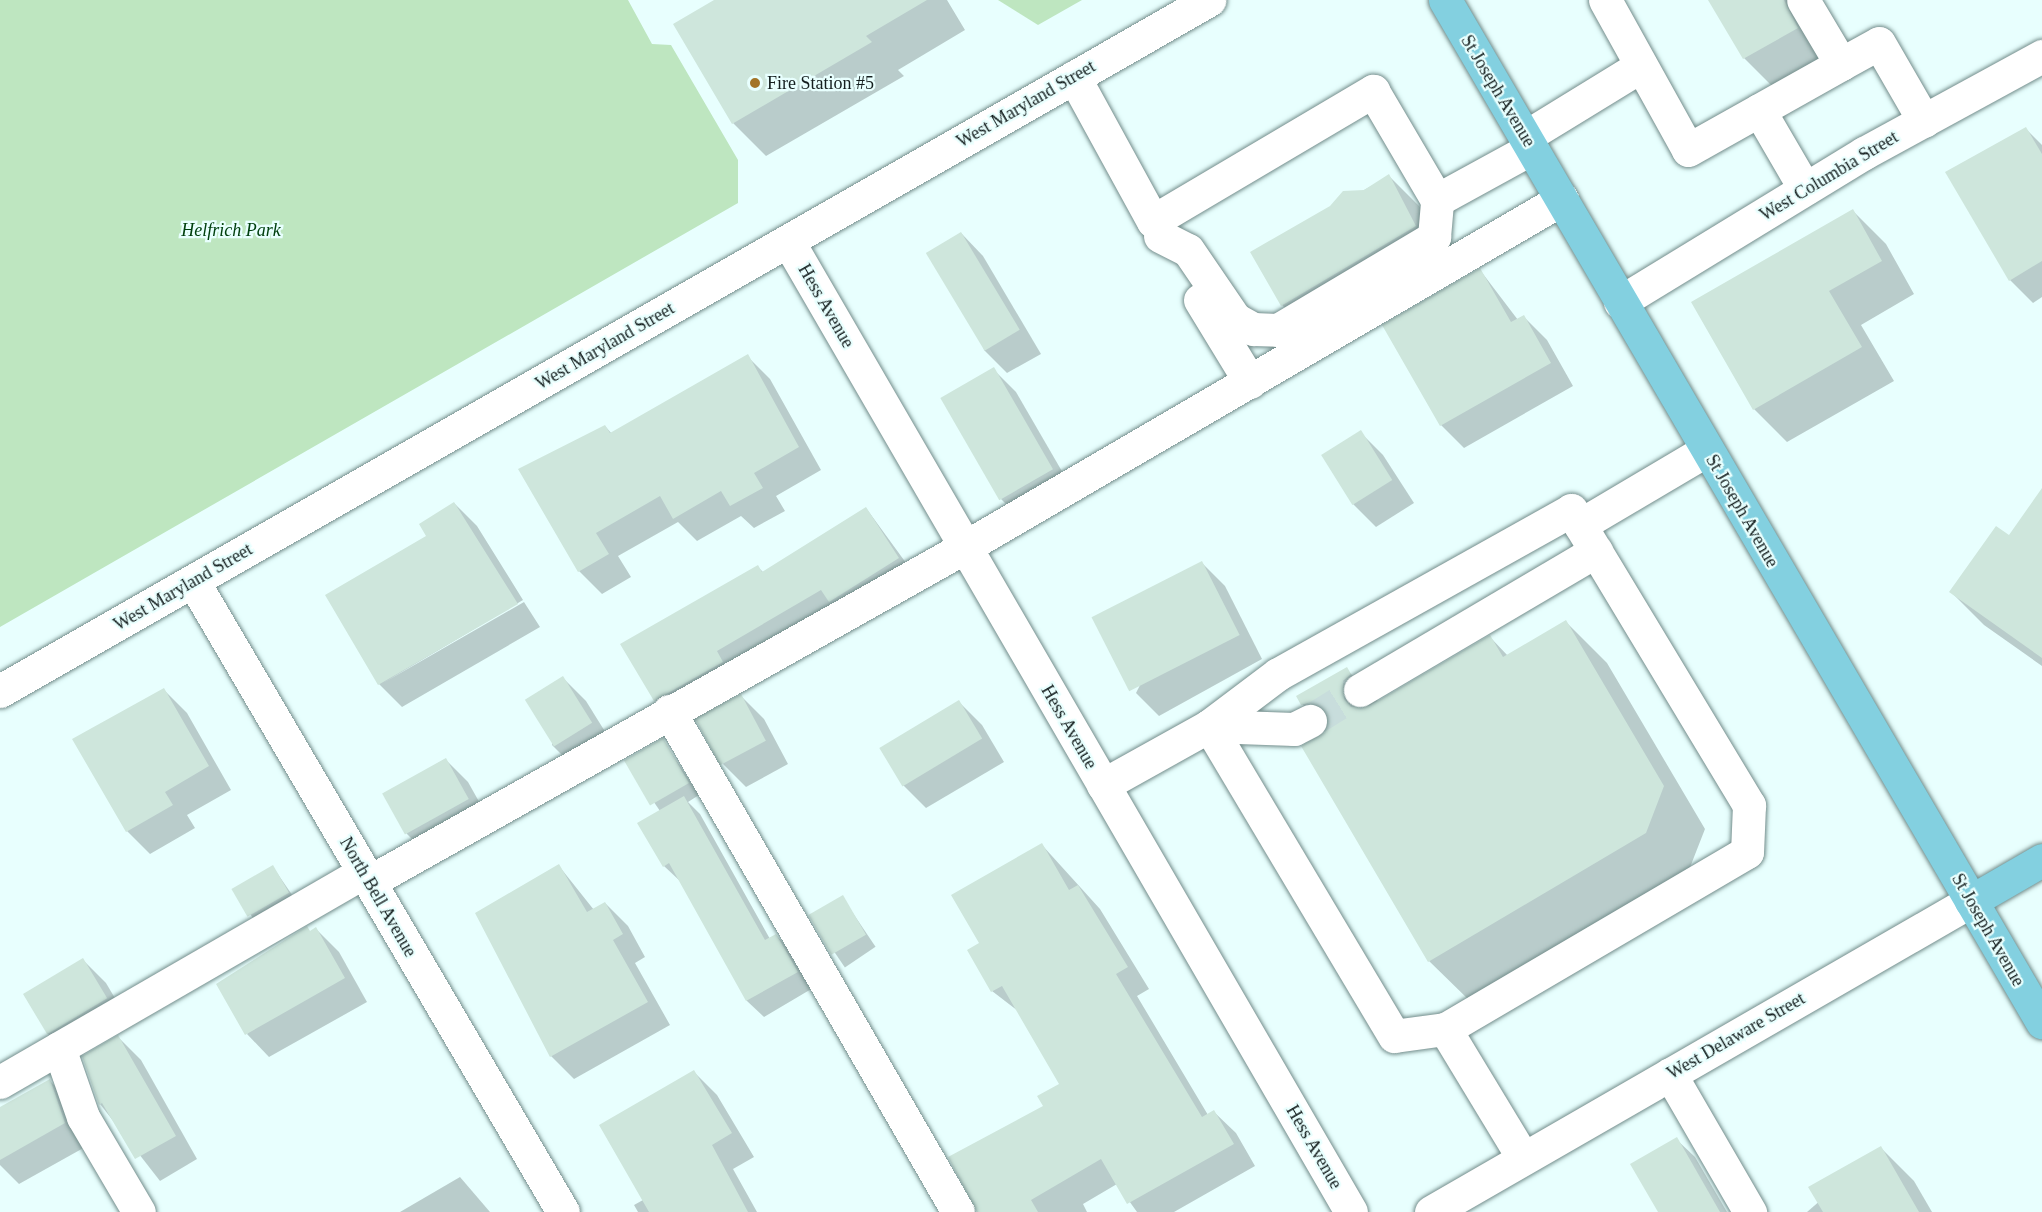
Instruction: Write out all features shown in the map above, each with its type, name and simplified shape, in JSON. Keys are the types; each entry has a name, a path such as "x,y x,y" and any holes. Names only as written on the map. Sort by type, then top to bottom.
{"main road":[{"name":"St Joseph Avenue","path":"1444,0 2042,1022"},
{"name":"West Delaware Street","path":"1971,901 2042,860"}],"street":[{"name":"West Maryland Street","path":"0,691 1209,0"},
{"path":"1605,0 1688,150 1879,43 1924,121"},
{"path":"1803,0 1841,64"},
{"name":"West Columbia Street","path":"1620,302 1805,189 2042,56"},
{"path":"1437,200 1529,142 1641,66"},
{"path":"1074,77 1157,229 1250,382"},
{"path":"1372,91 1437,200 1434,237 1278,330 1253,329 1235,319 1188,250 1157,229 1372,91"},
{"path":"1759,110 1805,189"},
{"path":"0,1082 59,1047 965,547 1562,199"},
{"name":"Hess Avenue","path":"788,241 1352,1212"},
{"path":"1355,682 1707,450"},
{"path":"1103,785 1209,726 1278,674 1584,531"},
{"path":"1209,726 1394,1036 1445,1029 1747,852 1749,805 1584,531"},
{"name":"North Bell Avenue","path":"193,581 563,1212"},
{"path":"669,711 958,1212"},
{"path":"1209,726 1294,729 1305,712"},
{"name":"West Delaware Street","path":"1431,1212 1971,901"},
{"path":"1445,1029 1523,1158"},
{"path":"59,1047 83,1117 139,1212"},
{"path":"1670,1074 1750,1212"}],"green space":[{"name":"Helfrich Park","path":"0,0 628,0 652,44 671,45 738,160 738,203 0,627"},
{"path":"998,0 1082,0 1038,25"}],"building":[{"name":"Fire Station #5","path":"714,0 927,0 866,36 872,42 732,124 673,24"},
{"path":"1708,0 1784,0 1798,28 1743,59"},
{"path":"2026,127 2042,154 2042,261 2009,281 1945,172"},
{"path":"1389,174 1416,226 1281,306 1250,252 1330,206 1343,191 1364,190"},
{"path":"1853,209 1882,261 1829,291 1862,347 1753,410 1691,302"},
{"path":"961,232 1020,330 985,351 926,253"},
{"path":"1480,268 1511,322 1524,315 1551,363 1440,426 1382,325"},
{"path":"748,354 799,447 754,473 763,488 730,506 721,491 673,519 660,496 596,533 609,554 578,572 518,469 605,425 610,433"},
{"path":"994,367 1053,469 999,500 940,398"},
{"path":"1361,430 1392,480 1352,505 1321,455"},
{"path":"2042,488 2042,658 1949,592 1996,526 2009,535"},
{"path":"454,502 518,604 378,685 325,595 426,536 419,524"},
{"path":"866,507 899,558 829,602 821,590 717,651 723,662 654,701 620,644 758,565 762,572"},
{"path":"1202,561 1240,635 1129,691 1092,617"},
{"path":"1566,620 1664,786 1646,833 1428,962 1301,746 1325,732 1327,713 1312,702 1301,705 1296,696 1347,667 1351,674 1343,681 1344,699 1351,707 1369,706 1490,635 1503,657"},
{"path":"563,676 592,723 554,746 525,700"},
{"path":"164,688 209,766 165,792 173,805 126,832 72,739"},
{"path":"741,694 766,741 720,765 695,718"},
{"path":"959,700 982,739 902,786 879,748"},
{"path":"663,738 689,783 650,806 624,760"},
{"path":"446,758 469,799 405,834 382,793"},
{"path":"684,796 765,940 776,934 798,972 746,1001 669,863 663,867 637,823"},
{"path":"1042,843 1069,890 1078,885 1128,967 1116,974 1202,1117 1214,1110 1234,1144 1127,1204 1101,1159 1031,1200 1038,1212 977,1212 948,1157 1043,1106 1037,1096 1059,1084 1002,986 991,992 967,950 979,943 951,895"},
{"path":"559,864 587,912 605,902 623,934 613,940 648,1002 550,1057 475,913"},
{"path":"273,865 289,893 247,917 231,889"},
{"path":"843,895 866,935 831,955 808,915"},
{"path":"307,926 310,931 316,927 345,978 245,1035 216,984"},
{"path":"83,958 107,998 47,1034 23,994"},
{"path":"118,1035 176,1136 135,1159 102,1103 99,1105 82,1056"},
{"path":"694,1070 732,1133 712,1145 748,1212 649,1212 599,1125"},
{"path":"50,1079 65,1123 0,1160 0,1107"},
{"path":"1677,1137 1720,1212 1658,1212 1630,1164"},
{"path":"1881,1146 1919,1212 1823,1212 1808,1187"}],"tunnel":[{"path":"1310,721 1360,690"}],"place":[{"name":"Fire Station #5","path":"755,83"}]}
